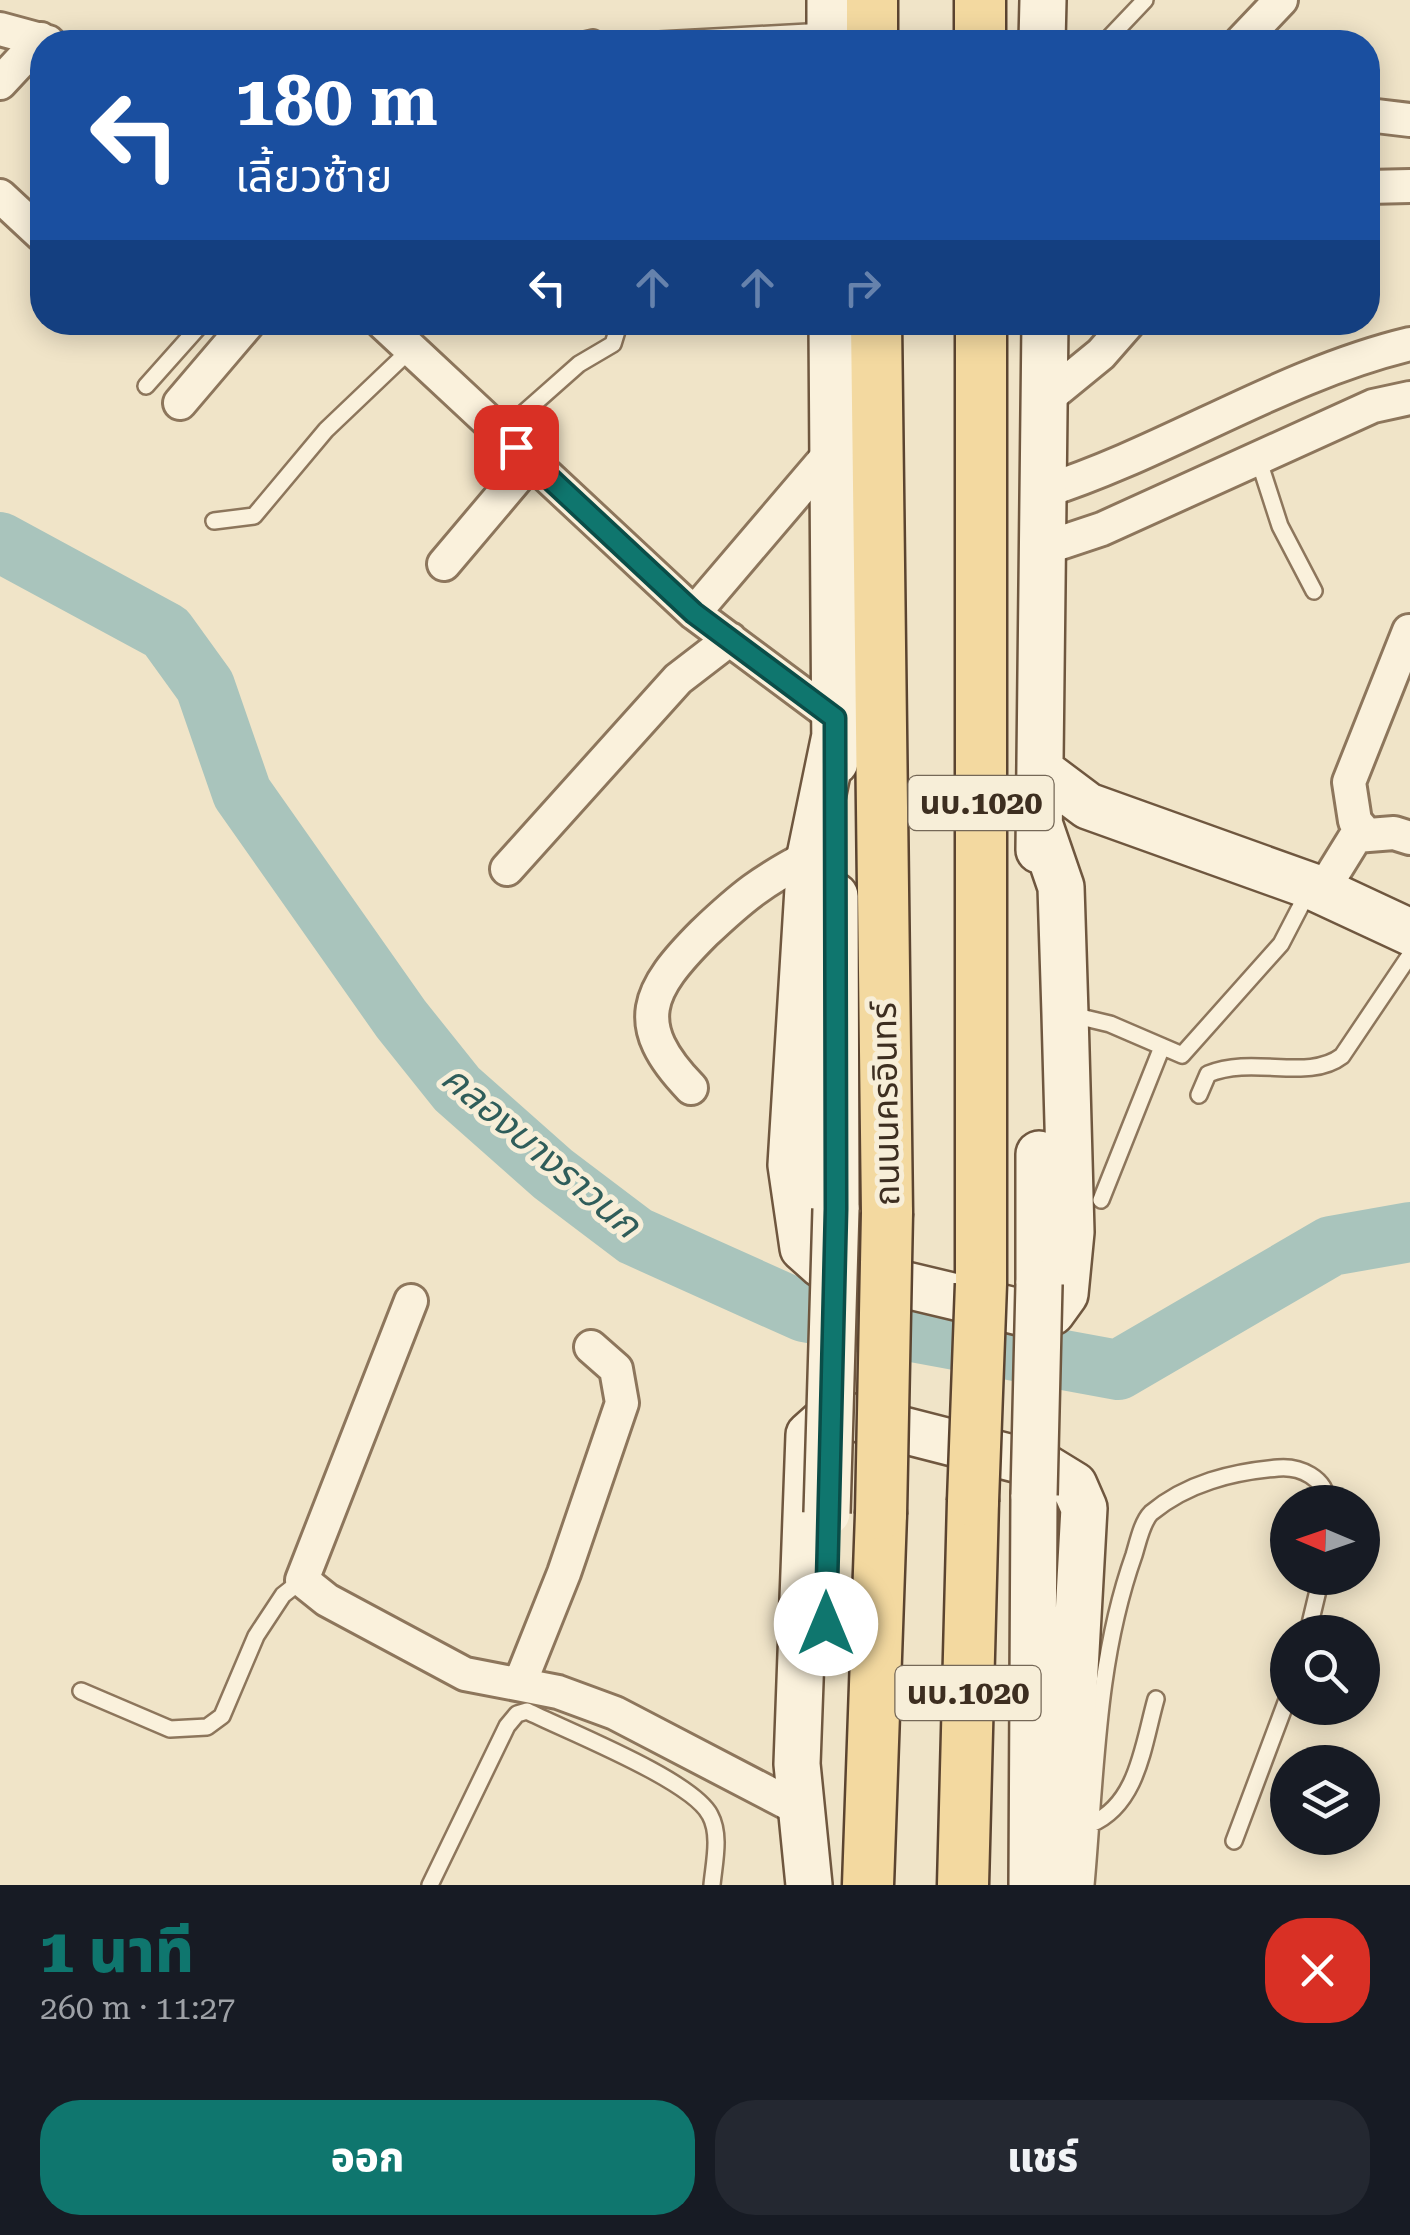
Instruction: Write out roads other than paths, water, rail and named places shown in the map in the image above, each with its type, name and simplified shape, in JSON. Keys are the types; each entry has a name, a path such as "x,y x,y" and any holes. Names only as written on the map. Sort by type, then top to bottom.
{"main road":[{"path":"841,29 872,0"},
{"path":"980,0 980,30"},
{"path":"1042,30 1043,0"},
{"name":"ถนนนครอินทร์","path":"825,1885 826,1513 836,1209 832,335"},
{"name":"ถนนนครอินทร์","path":"868,1885 888,1213 876,335"},
{"name":"นบ.1020","path":"962,1885 981,1284 981,335"},
{"name":"นบ.1020","path":"1032,1885 1044,335"},
{"path":"835,727 810,856 790,1165 804,1248 822,1264 1036,1316 1052,1312 1064,1294 1070,1232 1061,887 1040,823"},
{"path":"1040,770 1088,806 1316,889 1410,932"},
{"path":"809,1885 796,1764 808,1436 828,1418 848,1416 1043,1466 1074,1485 1084,1508 1063,1885"}],"street":[{"path":"1253,30 1282,0"},
{"path":"0,29 30,37"},
{"path":"0,83 30,54"},
{"path":"1380,116 1410,120"},
{"path":"1380,187 1410,186"},
{"path":"0,196 30,223"},
{"path":"180,403 238,335"},
{"path":"396,335 694,613 835,727"},
{"path":"1046,399 1118,335"},
{"path":"1042,492 1105,472 1349,359 1410,344"},
{"path":"1310,378 1331,426"},
{"path":"1045,548 1102,529 1374,406 1410,398"},
{"path":"694,613 833,450"},
{"path":"444,564 530,460"},
{"path":"1366,834 1355,820 1349,782 1409,632"},
{"path":"507,869 678,679 730,639"},
{"path":"1316,889 1356,836 1394,833 1410,838"},
{"path":"691,1088 665,1062 652,1029 655,989 674,963 753,886 810,856"},
{"path":"411,1300 302,1580 327,1600 465,1674 496,1684 520,1683 615,1713 803,1812"},
{"path":"520,1683 622,1403 616,1369 591,1347"}],"lane":[{"path":"1117,30 1144,0"},
{"path":"146,386 191,335"},
{"path":"501,433 579,364 612,344 615,335"},
{"path":"214,521 254,516 326,430 411,349"},
{"path":"1258,458 1280,526 1314,592"},
{"path":"1182,1056 1281,944 1316,889"},
{"path":"1199,1095 1208,1074 1230,1065 1306,1069 1330,1066 1342,1056 1410,955"},
{"path":"1065,1014 1110,1024 1182,1056 1208,1074"},
{"path":"1102,1200 1162,1046"},
{"path":"1086,1885 1102,1669 1122,1587 1148,1516 1189,1489 1234,1472 1290,1466 1313,1476 1320,1485"},
{"path":"82,1692 170,1728 207,1726 222,1716 265,1622 283,1595 302,1580"},
{"path":"1091,1824 1112,1815 1126,1795 1156,1700"},
{"path":"430,1885 507,1726 517,1714 527,1712 674,1782 709,1811 716,1829 712,1885"},
{"path":"1234,1841 1278,1725"}],"waterway":[{"name":"คลองบางราวนก","path":"0,542 166,632 205,686 242,793 401,1019 457,1089 553,1174 635,1236 804,1312 1118,1370 1331,1246 1410,1232"}]}
